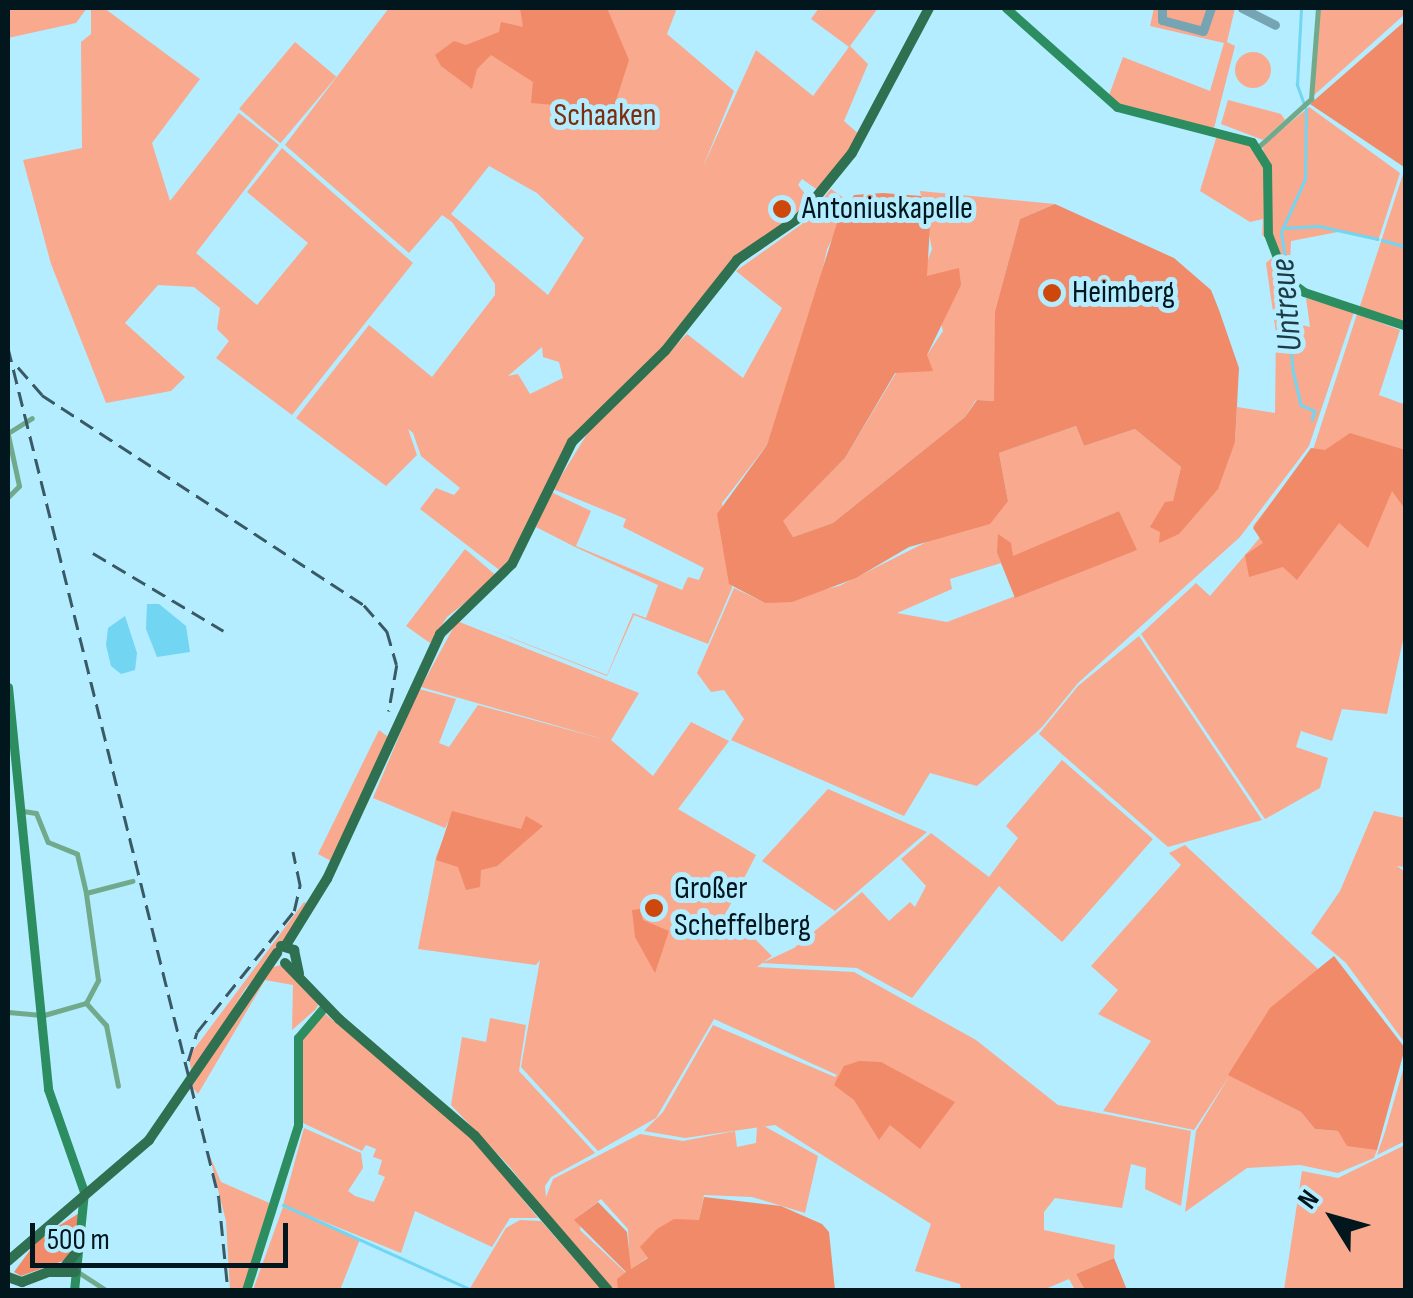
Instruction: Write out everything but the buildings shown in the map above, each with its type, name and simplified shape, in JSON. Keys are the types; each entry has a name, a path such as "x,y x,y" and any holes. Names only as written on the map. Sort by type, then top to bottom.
{"main road":[{"path":"8,1261 22,1245 94,1190 149,1140 186,1092 239,1002 268,966 286,955 440,634 512,564 572,442 664,351 738,260 800,217 852,153 929,8"},
{"path":"286,955 326,1005 466,1128 608,1290"},
{"path":"22,1245 9,1270 27,1280"},
{"path":"70,1273 78,1250"},
{"path":"8,1280 70,1273"},
{"path":"8,1280 70,1273"}],"street":[{"path":"1006,8 1118,107 1236,134 1258,147 1268,169 1269,237 1286,279 1304,292 1406,326"},
{"path":"1258,147 1312,95 1318,8"},
{"path":"8,497 19,486 8,434 13,424 32,418"},
{"path":"8,695 23,811 48,1089 83,1184 78,1250"},
{"path":"8,1012 42,1016 86,1003 98,980 78,854 48,842 36,813 23,811"},
{"path":"86,893 132,881"},
{"path":"86,1003 106,1025 118,1086"},
{"path":"246,1290 298,1125 298,1038 326,1005"},
{"path":"74,1290 70,1273 95,1280 106,1290"}],"green space":[{"path":"8,8 87,8 76,23 8,38"},
{"path":"91,8 104,8 200,79 152,143 170,201 239,113 279,145 196,253 257,305 308,243 247,192 282,148 413,263 292,415 216,358 229,341 217,329 220,308 194,287 158,285 125,323 185,377 171,391 106,403 51,264 23,160 82,148 81,42 91,34"},
{"path":"389,8 677,8 667,34 734,91 702,169 756,50 813,96 849,47 811,19 819,8 878,8 850,46 868,64 844,121 861,136 819,191 802,179 798,185 810,200 799,217 747,249 663,348 585,424 502,572 420,509 436,488 454,495 460,488 421,456 408,429 417,455 386,486 296,418 369,325 432,377 495,295 495,284 452,222 442,215 409,253 285,145","holes":["489,166 537,193 584,238 548,295 451,214","542,347 543,357 559,362 563,378 530,394 518,374 508,376"]},
{"path":"1154,8 1235,8 1227,42 1235,46 1214,128 1145,116 1108,98 1123,57 1210,91 1224,43 1150,26"},
{"path":"1319,8 1405,8 1405,14 1313,96"},
{"path":"295,42 336,77 280,143 239,109"},
{"path":"1253,52 1266,57 1271,70 1266,83 1253,88 1240,83 1235,70 1240,57"},
{"path":"1228,100 1281,114 1285,120 1263,140 1221,124"},
{"path":"1309,107 1400,173 1378,241 1343,231 1291,241 1290,263 1303,291 1281,268 1272,242 1262,235 1263,219 1250,222 1200,191 1217,135 1236,138 1257,149 1263,162 1267,218 1270,173 1262,146"},
{"path":"1405,171 1405,325 1359,309"},
{"path":"831,189 851,203 827,249 813,314 767,445 722,503 732,588 708,644 634,615 607,676 460,618 607,675 633,613 646,618 658,585 536,527 551,492 591,511 576,546 682,590 688,577 699,580 704,568 623,527 626,519 553,489 589,431 687,334 743,378 782,308 736,271 802,224"},
{"path":"920,191 1055,204 1020,219 1003,283 994,401 976,400 965,417 833,523 793,537 782,521 845,458 896,373 927,355 943,331 925,267 932,249"},
{"path":"1272,258 1296,291 1290,306 1302,325 1310,327 1306,298 1354,312 1309,446 1240,537 1078,683 1042,727 977,786 930,773 904,816 731,740 744,719 724,690 711,692 697,673 734,588 765,603 839,586 1008,501 999,453 1076,426 1084,446 1135,429 1181,467 1173,502 1150,527 1235,442 1237,407 1275,413 1276,333 1266,263","holes":["1119,511 1136,550 947,622 897,613 952,589 950,579 1001,563 997,553 1011,550 1013,557"]},
{"path":"1357,314 1400,330 1379,395 1406,405 1405,631 1387,714 1342,709 1332,741 1301,731 1296,747 1328,758 1320,788 1265,819 1141,634 1196,583 1210,596 1263,534 1253,526 1314,447"},
{"path":"465,549 498,577 447,617 430,643 406,626"},
{"path":"457,621 639,693 611,740 653,776 691,722 729,741 678,809 756,855 727,911 772,956 757,967 854,972 976,1040 1058,1105 1191,1131 1181,1206 1145,1189 1146,1168 1131,1164 1122,1208 1055,1198 1044,1212 1044,1230 1115,1245 1114,1258 1076,1274 1085,1290 1075,1290 1069,1279 1043,1290 961,1290 960,1284 915,1271 931,1224 775,1125 685,1138 644,1131 663,1112 713,1025 837,1075 714,1019 656,1118 598,1151 521,1067 540,960 536,965 418,949 436,857 454,811 445,828 373,798 419,689 456,699 439,743 449,747 478,705 610,741 421,687"},
{"path":"1139,636 1262,820 1168,847 1039,734 1078,686"},
{"path":"379,730 391,739 333,862 318,854"},
{"path":"1062,760 1153,839 1062,942 999,886 912,998 857,968 762,963 794,948 862,892 889,921 910,902 915,907 926,886 901,859 931,833 989,877 1018,838 1006,826"},
{"path":"828,789 927,832 835,911 762,861"},
{"path":"1374,811 1405,818 1405,867 1397,866 1405,872 1405,1043 1346,963 1311,933 1340,891"},
{"path":"1185,845 1318,969 1268,1095 1301,1112 1315,1129 1338,1131 1377,1150 1374,1158 1338,1173 1300,1165 1247,1168 1185,1212 1196,1131 1230,1075 1194,1130 1103,1111 1151,1041 1098,1014 1118,990 1091,966 1181,865 1169,853"},
{"path":"304,902 310,905 291,938 245,989 192,1077 189,1056"},
{"path":"281,965 319,1003 316,1009 292,1030 293,985 265,980 198,1094 192,1087 241,1001 267,969"},
{"path":"323,1012 465,1129 538,1218 510,1218 492,1247 415,1211 401,1253 283,1205 304,1128 361,1153 363,1168 348,1191 355,1196 374,1202 385,1177 378,1174 382,1160 373,1157 376,1149 366,1145 362,1151 303,1123 303,1032"},
{"path":"490,1018 526,1025 519,1071 595,1153 551,1177 545,1186 546,1197 553,1179 640,1134 683,1141 735,1131 737,1147 756,1143 757,1127 764,1126 818,1156 805,1213 752,1197 704,1195 699,1221 630,1270 628,1229 601,1199 582,1214 580,1230 626,1273 618,1290 609,1290 509,1166 451,1105 462,1037 486,1042"},
{"path":"1405,1063 1405,1141 1377,1155 1385,1132"},
{"path":"1405,1145 1405,1290 1284,1290 1302,1171 1338,1178"},
{"path":"209,1154 221,1182 274,1205 244,1290 230,1290 226,1221"},
{"path":"283,1207 360,1239 340,1290 253,1290"},
{"path":"520,1220 541,1221 602,1290 469,1290 506,1228"}],"shaded area":[{"name":"Schaaken","path":"520,8 607,8 629,60 613,110 531,103 533,82 491,55 477,69 472,89 441,66 435,55 454,41 466,45 499,32 501,22 523,27"},
{"path":"1405,21 1406,167 1404,167 1310,104"},
{"path":"854,195 921,196 930,225 927,276 959,268 961,285 927,355 933,371 895,373 845,458 783,521 793,537 833,523 965,417 977,400 994,401 995,312 1020,219 1055,204 1174,258 1211,290 1219,310 1239,368 1235,442 1218,489 1179,534 1159,543 1160,532 1150,527 1165,502 1173,501 1181,467 1135,429 1084,446 1076,426 999,453 1008,501 990,524 909,547 856,578 792,602 765,603 729,584 717,514 767,445 837,223"},
{"path":"1350,433 1405,450 1405,509 1392,491 1368,548 1339,523 1297,580 1283,567 1249,577 1245,555 1263,543 1253,528 1311,448 1325,450"},
{"path":"1119,511 1137,550 1015,598 997,553 998,534 1011,543 1013,556"},
{"path":"452,811 521,829 526,816 543,826 497,866 481,870 480,887 466,890 458,867 436,860"},
{"path":"640,909 643,920 669,931 655,973 635,937 632,910"},
{"path":"1334,956 1405,1048 1377,1150 1347,1146 1338,1131 1315,1129 1301,1112 1228,1075 1270,1008"},
{"path":"859,1061 881,1062 955,1102 920,1149 890,1125 879,1140 854,1100 834,1085 844,1066"},
{"path":"704,1197 781,1206 822,1224 829,1232 835,1290 618,1290 617,1279 626,1272 574,1220 598,1202 627,1232 631,1269 648,1258 640,1247 657,1229 674,1219 699,1220"},
{"path":"81,1212 71,1258 21,1276 14,1272 39,1238"},
{"path":"1114,1258 1127,1290 1085,1290 1076,1274"}],"water":[{"path":"147,604 159,604 186,626 190,652 157,657 146,629"},
{"path":"125,616 137,653 135,670 121,674 111,666 106,645 108,628"}],"waterway":[{"name":"Untreue","path":"1287,272 1281,232 1305,179 1306,110 1297,85 1301,8"},
{"path":"1283,228 1319,226 1378,239"},
{"path":"1382,240 1406,247"},
{"name":"Untreue","path":"1286,285 1293,370 1301,405 1315,411 1312,420"},
{"path":"283,1205 468,1288"}],"taxiway":[{"path":"1162,8 1162,20 1203,31 1211,8"},
{"path":"1242,8 1275,25"}],"railway":[{"path":"8,347 219,1198 228,1290"},
{"path":"18,367 42,395 364,605 387,631 397,665 389,711"},
{"path":"93,553 224,631"},
{"path":"188,1061 197,1032 294,911 300,886 293,852"}],"place":[{"name":"Antoniuskapelle","path":"782,209"},
{"name":"Heimberg","path":"1052,293"},
{"name":"Großer Scheffelberg","path":"654,908"}]}
